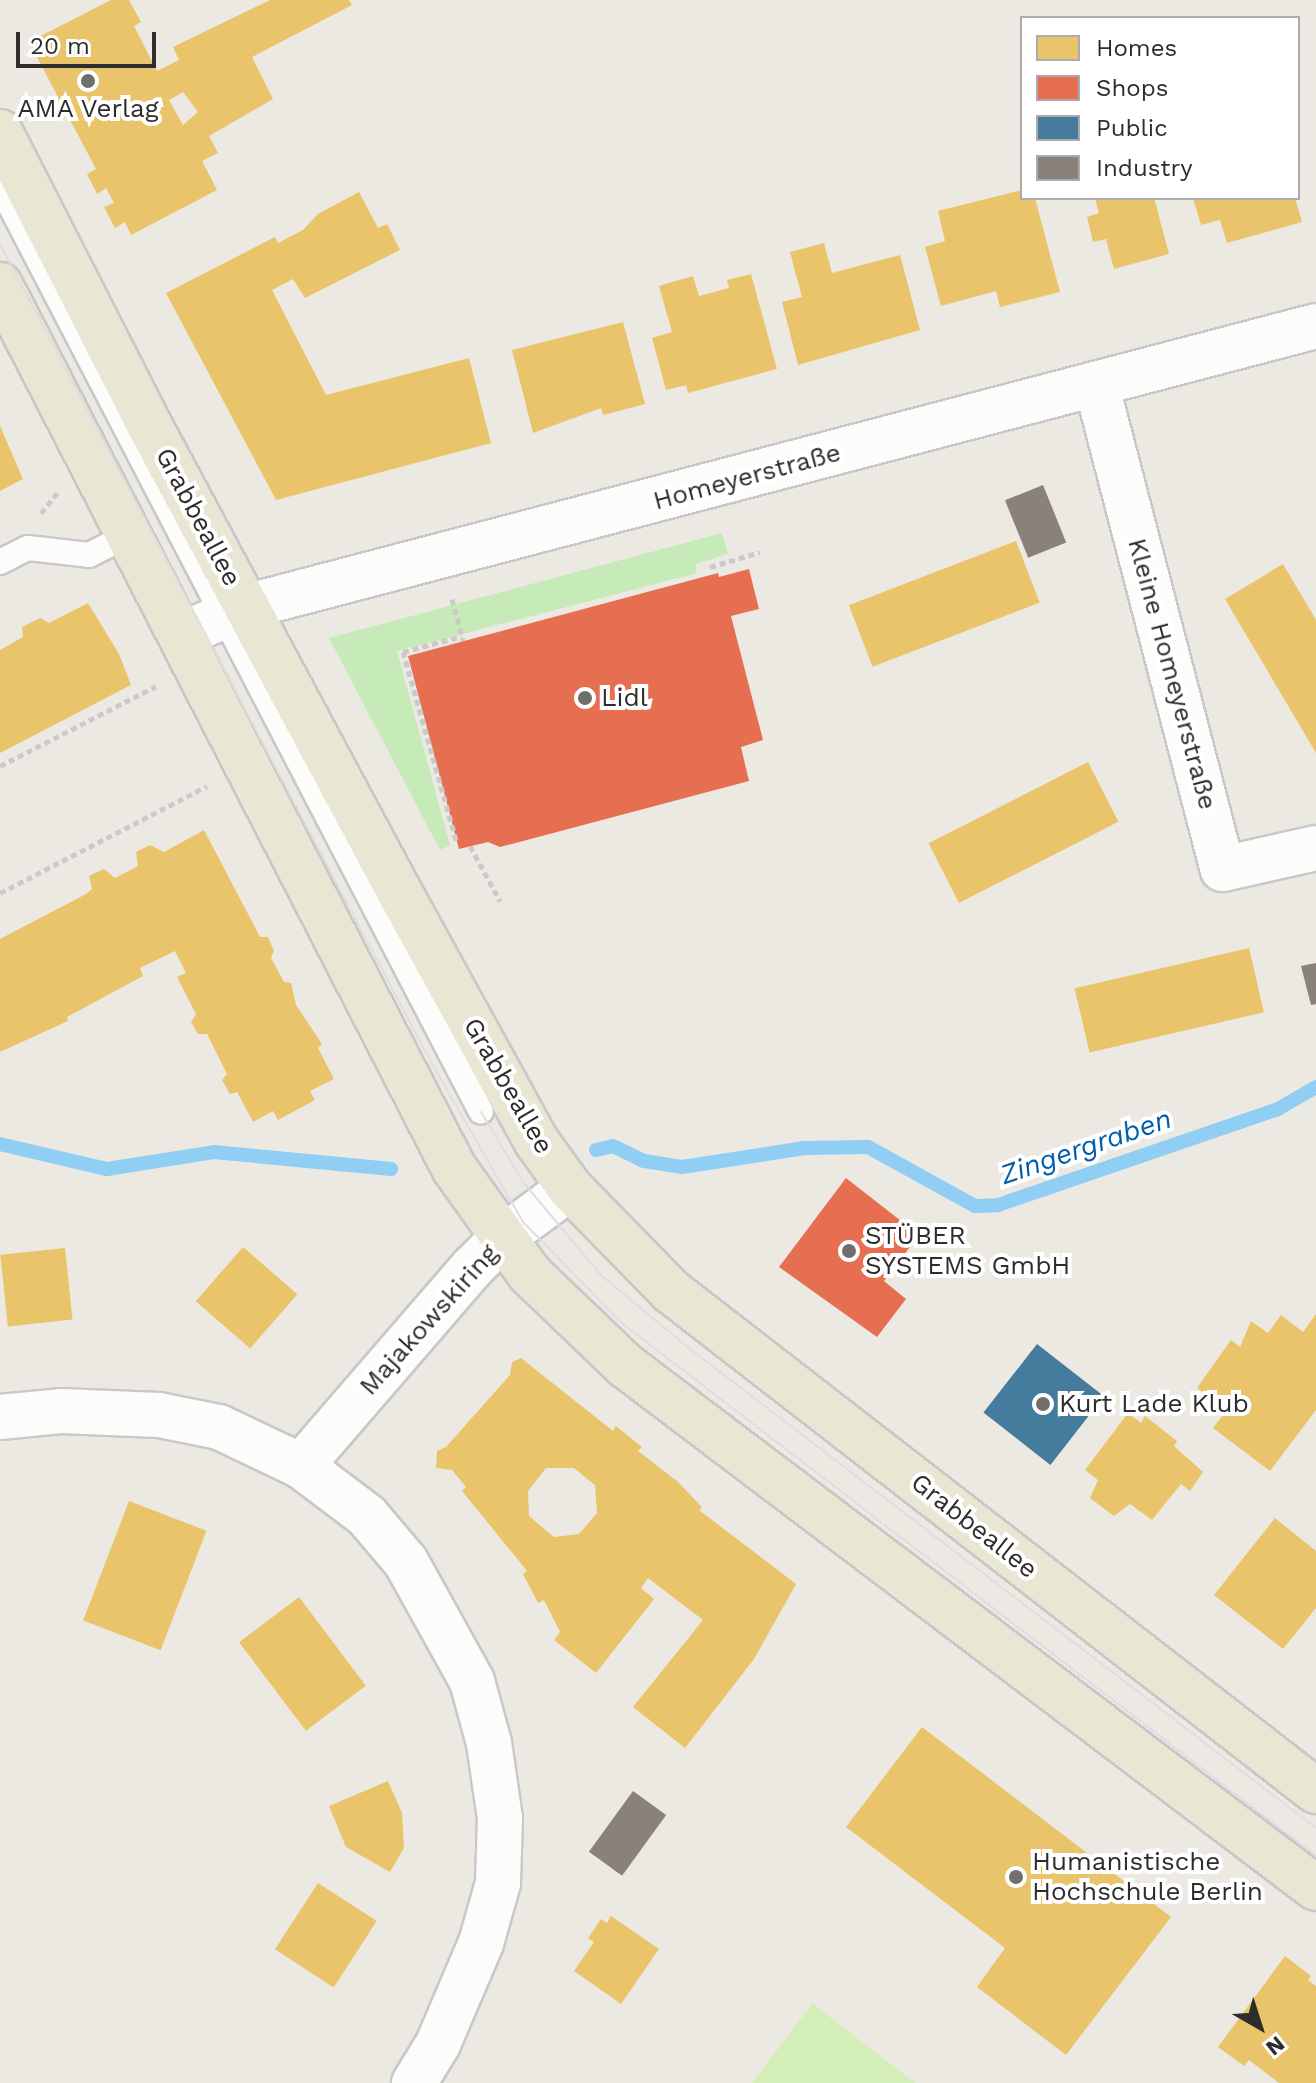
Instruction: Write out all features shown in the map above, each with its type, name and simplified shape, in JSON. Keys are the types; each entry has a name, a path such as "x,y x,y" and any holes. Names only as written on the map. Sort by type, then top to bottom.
{"main road":[{"name":"Grabbeallee","path":"0,132 234,611 530,1129 570,1188 672,1292 1316,1791"},
{"path":"0,285 454,1168 502,1238 566,1312 626,1366 1316,1888"}],"street":[{"name":"Homeyerstraße","path":"181,635 234,611 1097,387 1316,326"},
{"name":"Kleine Homeyerstraße","path":"1097,387 1223,869 1316,848"},
{"name":"Majakowskiring","path":"301,1466 502,1238 570,1188"},
{"path":"0,1417 61,1411 159,1415 219,1427 301,1466 367,1516 406,1562 472,1681 489,1743 500,1818 498,1883 481,1943 438,2044 414,2083"}],"lane":[{"path":"0,186 234,611 481,1112"},
{"path":"0,562 28,548 89,555 129,535"}],"path":[{"path":"710,567 760,552"},
{"path":"454,604 463,638 403,652 456,840"},
{"path":"0,766 158,685"},
{"path":"0,893 211,784"},
{"path":"470,846 500,901"}],"green space":[{"path":"722,533 728,554 695,564 697,573 397,651 450,845 440,850 329,638"},
{"path":"813,2004 915,2083 752,2083"}],"building: Homes":[{"path":"111,0 129,0 141,22 134,26 157,71 179,60 173,47 270,0 349,0 352,5 252,57 273,99 209,136 218,153 202,161 217,190 131,235 125,222 115,228 104,207 114,203 106,188 97,194 87,174 96,169 29,42","holes":["183,92 198,112 183,125 169,100"]},
{"path":"1020,190 1020,200 1036,200 1060,292 1000,307 996,291 941,306 925,247 945,241 938,211"},
{"path":"359,192 378,228 387,224 400,250 305,298 293,279 272,290 326,395 469,358 491,443 276,500 166,293 275,237 278,243 303,230 318,214"},
{"path":"1096,200 1155,200 1169,254 1114,269 1106,239 1093,242 1087,217 1099,213"},
{"path":"1194,200 1296,200 1302,222 1227,243 1220,220 1201,225"},
{"path":"824,243 832,273 900,255 920,330 798,365 782,302 802,297 790,252"},
{"path":"751,274 777,369 688,393 686,385 666,390 652,338 672,332 659,286 693,276 699,296 729,288 727,280"},
{"path":"623,322 645,404 603,415 601,408 533,433 512,350"},
{"path":"0,426 23,479 0,491"},
{"path":"1016,541 1040,603 873,667 849,605"},
{"path":"1283,564 1316,620 1316,753 1225,599"},
{"path":"88,603 119,654 131,685 0,753 0,650 23,637 22,627 40,618 49,623"},
{"path":"1088,762 1118,822 959,903 929,843"},
{"path":"204,830 260,937 268,937 274,951 271,958 284,982 291,983 296,1005 322,1044 318,1048 334,1079 310,1091 315,1100 278,1120 273,1111 253,1122 237,1092 230,1094 222,1080 227,1074 207,1034 198,1034 191,1022 196,1014 177,977 186,973 175,951 140,968 143,976 67,1017 68,1021 0,1052 0,939 86,894 92,889 89,876 104,869 115,878 138,866 136,852 150,845 164,852"},
{"path":"1249,948 1264,1012 1089,1053 1075,988"},
{"path":"243,1247 297,1294 250,1349 196,1301"},
{"path":"65,1248 73,1320 8,1326 0,1255"},
{"path":"1316,1314 1316,1410 1270,1471 1213,1428 1227,1410 1197,1388 1231,1340 1240,1347 1251,1321 1268,1333 1281,1315 1303,1332"},
{"path":"521,1358 613,1431 616,1426 642,1447 638,1451 677,1481 702,1507 699,1510 796,1584 754,1659 685,1748 633,1707 703,1620 648,1578 641,1588 654,1599 596,1673 554,1640 560,1632 544,1600 538,1603 523,1574 527,1571 462,1491 466,1487 452,1470 436,1468 437,1451 446,1447 510,1375 512,1362","holes":["546,1468 574,1468 595,1485 597,1513 579,1534 554,1537 529,1516 528,1491"]},
{"path":"1128,1413 1141,1423 1145,1416 1177,1441 1174,1446 1203,1472 1190,1491 1181,1484 1152,1520 1130,1504 1114,1516 1090,1498 1098,1480 1085,1470"},
{"path":"129,1501 206,1531 161,1650 83,1620"},
{"path":"1275,1518 1316,1551 1316,1608 1283,1649 1214,1595"},
{"path":"299,1597 366,1686 306,1731 239,1642"},
{"path":"922,1727 1171,1917 1066,2055 977,1987 1005,1948 846,1827"},
{"path":"388,1781 402,1813 404,1848 390,1872 346,1847 329,1806"},
{"path":"318,1883 377,1921 334,1987 275,1949"},
{"path":"611,1916 659,1949 621,2004 574,1971 594,1942 588,1938 601,1919 607,1923"},
{"path":"1285,1956 1311,1976 1308,1980 1316,1986 1316,2083 1279,2083 1249,2060 1244,2066 1218,2047"}],"building: Shops":[{"name":"Lidl","path":"749,569 759,609 731,616 763,740 741,747 749,781 500,847 488,842 459,849 408,656 718,573 719,577"},
{"name":"STÜBER SYSTEMS GmbH","path":"846,1178 919,1235 884,1281 906,1299 877,1337 779,1267"}],"building: Public":[{"name":"Kurt Lade Klub","path":"1037,1344 1104,1396 1050,1465 983,1413"}],"building: Industry":[{"path":"1043,485 1066,542 1028,558 1005,500"},
{"path":"1316,963 1316,1004 1311,1005 1301,966"},
{"path":"633,1791 666,1815 622,1876 589,1852"}],"waterway":[{"name":"Zingergraben","path":"596,1150 613,1146 644,1161 682,1167 805,1148 868,1147 975,1206 998,1205 1278,1109 1316,1087"},
{"name":"Zingergraben","path":"0,1144 107,1169 214,1152 391,1169"}],"tram line":[{"path":"0,244 427,1055 523,1222 623,1324 1316,1856"},
{"path":"481,1112 523,1182 602,1276 685,1345 1316,1828"}],"place":[{"name":"AMA Verlag","path":"88,81"},
{"name":"Lidl","path":"585,698"},
{"name":"STÜBER SYSTEMS GmbH","path":"849,1251"},
{"name":"Kurt Lade Klub","path":"1043,1404"},
{"name":"Humanistische Hochschule Berlin","path":"1016,1877"}]}
